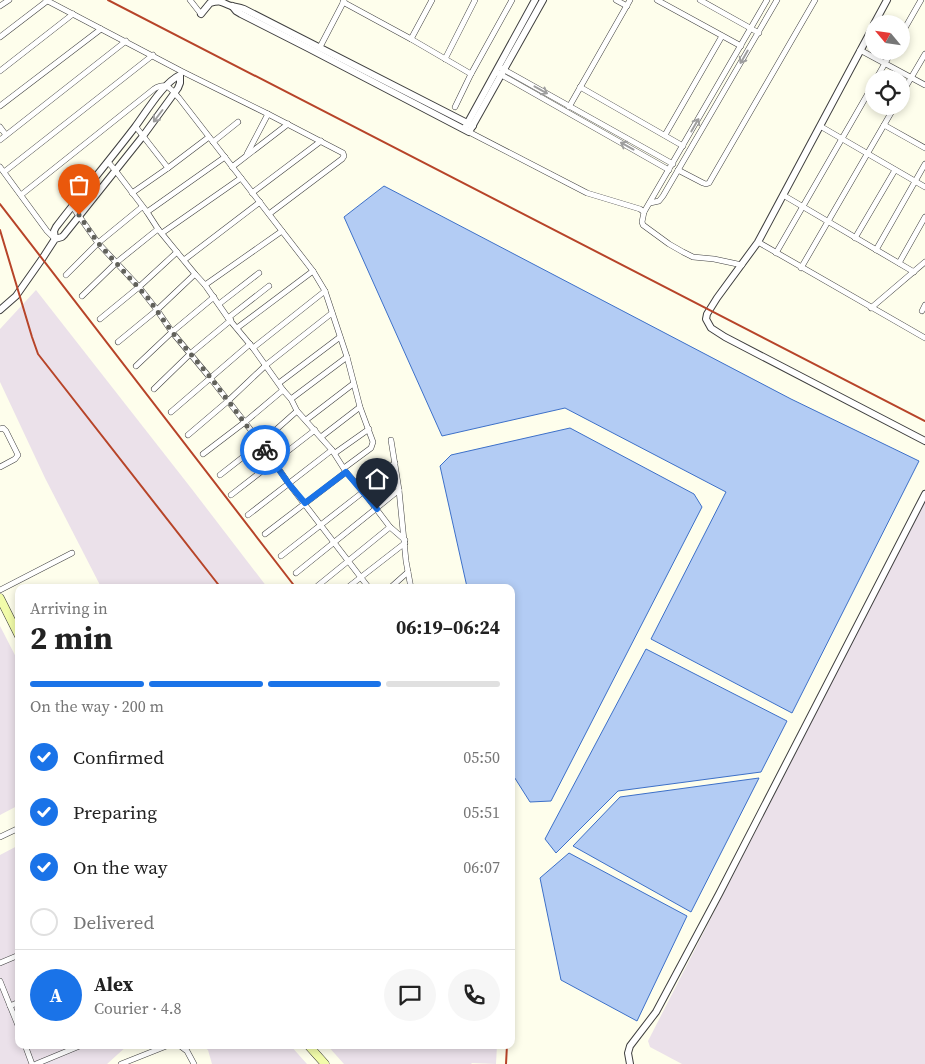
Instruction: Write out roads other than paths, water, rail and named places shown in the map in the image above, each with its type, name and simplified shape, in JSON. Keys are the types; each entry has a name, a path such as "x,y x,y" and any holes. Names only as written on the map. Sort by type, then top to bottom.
{"main road":[{"path":"0,598 15,628"},
{"path":"312,1049 325,1064"}],"street":[{"path":"0,6 10,0"},
{"path":"0,37 47,0 181,71 343,153 342,159 269,214"},
{"path":"190,0 200,14 210,2 219,1 232,6 239,6 320,47 588,193 634,206 644,212"},
{"path":"411,39 432,0"},
{"path":"445,59 475,0"},
{"path":"455,107 512,0"},
{"path":"500,70 535,0"},
{"path":"468,127 542,0"},
{"path":"616,0 627,6"},
{"path":"566,112 630,0"},
{"path":"657,0 741,46"},
{"path":"742,265 693,257 682,252 643,225 642,222 644,212 767,0"},
{"path":"650,203 659,201 778,0"},
{"path":"678,170 703,183 709,183 815,0"},
{"path":"879,15 887,0"},
{"path":"910,19 921,0"},
{"path":"320,47 344,1 471,74"},
{"path":"703,1 758,33"},
{"path":"232,6 241,14 468,127"},
{"path":"0,71 73,14"},
{"path":"0,106 101,28"},
{"path":"665,135 722,36"},
{"path":"0,140 126,41"},
{"path":"865,41 758,242 716,298 706,319 711,328 725,337 925,441"},
{"path":"860,50 925,85"},
{"path":"4,172 153,55"},
{"path":"910,81 924,57"},
{"path":"881,70 887,60"},
{"path":"500,70 570,106 673,164"},
{"path":"500,70 566,112 670,170"},
{"path":"0,310 16,296 42,259 55,239 54,230 72,206 166,86 180,75 180,83 175,94 143,136 64,235 55,239"},
{"path":"21,195 154,89 163,85 175,94 209,136 313,271 325,291 347,357 360,407 373,442 372,446 345,470 265,534"},
{"path":"580,87 683,146"},
{"path":"776,253 865,99"},
{"path":"246,156 268,114"},
{"path":"801,268 890,115"},
{"path":"213,142 238,122"},
{"path":"232,167 288,124"},
{"path":"884,125 925,148"},
{"path":"136,126 168,168"},
{"path":"820,126 841,140 925,187"},
{"path":"0,127 6,135"},
{"path":"132,193 209,136"},
{"path":"252,193 322,142"},
{"path":"147,212 225,157"},
{"path":"108,162 176,252 206,286 252,346 291,399 297,411 334,452 345,470 390,527 405,542"},
{"path":"876,250 925,164"},
{"path":"0,167 47,231 55,239"},
{"path":"855,238 895,170"},
{"path":"82,296 117,262 160,231 241,178"},
{"path":"783,195 914,272"},
{"path":"184,260 260,202"},
{"path":"72,206 98,243 138,287 172,332 211,378 366,584"},
{"path":"66,275 98,243 142,207"},
{"path":"899,263 925,217"},
{"path":"206,286 282,231"},
{"path":"758,242 925,338"},
{"path":"100,319 176,252"},
{"path":"871,308 925,262"},
{"path":"237,328 313,271"},
{"path":"219,304 258,273"},
{"path":"118,342 157,310 195,274"},
{"path":"154,389 190,354 269,286"},
{"path":"171,412 211,378 325,291"},
{"path":"136,366 172,332 214,297"},
{"path":"188,435 266,365 332,313"},
{"path":"279,382 340,337"},
{"path":"291,399 347,357"},
{"path":"306,420 353,384"},
{"path":"204,454 283,390"},
{"path":"321,437 360,407"},
{"path":"220,475 261,443 297,411"},
{"path":"0,429 6,430 18,456 0,467"},
{"path":"248,515 334,452 369,429"},
{"path":"231,495 315,430"},
{"path":"391,440 410,584"},
{"path":"281,556 395,463"},
{"path":"296,573 399,490"},
{"path":"630,1064 628,1053 630,1046 656,1012 719,894 925,494"},
{"path":"320,584 390,527"},
{"path":"352,584 405,542"},
{"path":"0,590 72,553"},
{"path":"394,584 408,572"},
{"path":"0,837 15,830"},
{"path":"0,963 15,957"},
{"path":"0,980 15,1018"},
{"path":"10,1006 15,1004"},
{"path":"26,1049 32,1064"},
{"path":"36,1064 72,1049"},
{"path":"125,1063 159,1049"},
{"path":"184,1049 194,1064"}],"water":[{"path":"384,186 791,399 919,461 792,713 651,639 726,492 565,408 442,436 344,217"},
{"path":"570,428 694,494 702,507 551,801 530,802 515,778 515,584 466,584 440,466 451,455"},
{"path":"646,649 787,721 761,772 618,791 556,853 545,839"},
{"path":"759,778 691,912 573,846 620,797"},
{"path":"569,853 687,916 637,1021 561,980 540,878"}],"railway":[{"path":"108,0 925,421"},
{"path":"0,204 293,584"},
{"path":"0,230 38,354 218,584"},
{"path":"506,1064 507,1049"}]}
